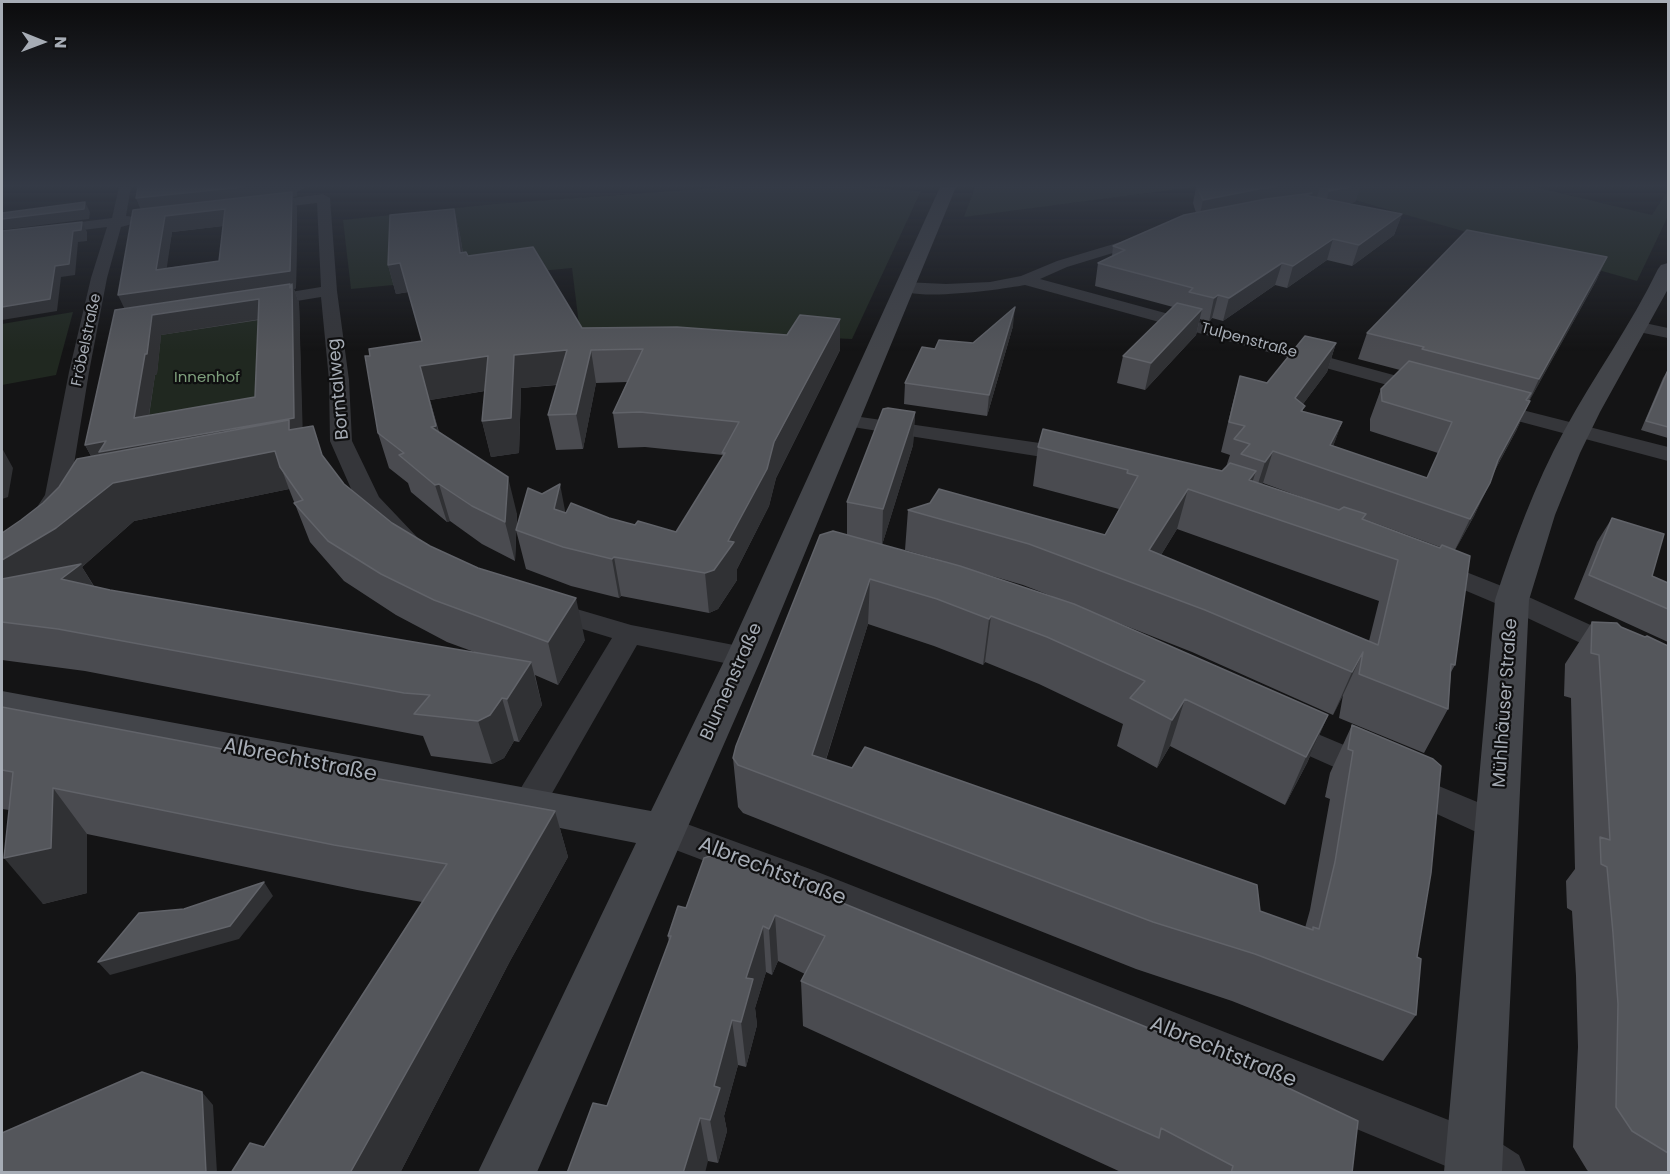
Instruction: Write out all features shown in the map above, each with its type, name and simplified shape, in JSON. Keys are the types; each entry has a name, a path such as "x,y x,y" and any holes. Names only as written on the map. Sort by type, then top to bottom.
{"street":[{"name":"Fröbelstraße","path":"2,559 14,551 69,493 79,372 99,319 105,257 110,242"},
{"name":"Borntalweg","path":"329,242 329,285 339,380 329,443 368,500 408,541 426,552"},
{"name":"Blumenstraße","path":"507,1173 744,657 799,558 847,421 924,242"},
{"path":"904,287 946,289 990,287 1025,280 1062,264 1136,242"},
{"name":"Mühlhäuser Straße","path":"1483,1167 1498,826 1512,600 1526,551 1544,504 1577,431 1619,357 1640,327 1668,269"},
{"name":"Tulpenstraße","path":"1025,280 1448,396"},
{"path":"243,298 329,285"},
{"path":"1640,327 1668,333"},
{"path":"1471,402 1668,454"},
{"path":"847,421 1099,459"},
{"path":"1407,556 1512,600 1668,672"},
{"path":"525,602 629,634 744,657"},
{"path":"527,806 629,634"},
{"name":"Albrechtstraße","path":"2,704 665,831 797,880 1483,1167"},
{"path":"1261,722 1498,826"}],"green space":[{"path":"346,242 897,242 852,339 786,336 581,341 572,268 351,289"},
{"path":"1500,242 1656,242 1637,281"},
{"path":"73,312 56,375 2,385 2,324"},
{"name":"Innenhof","path":"266,316 264,420 145,443 154,375 157,374 161,331"}],"building":[{"path":"2,242 72,242 69,264 55,266 50,299 2,307"},
{"path":"127,242 161,242 156,270 219,261 221,242 291,242 290,271 118,295"},
{"path":"389,242 458,242 460,253 466,252 468,256 533,247 582,328 677,327 787,335 800,315 840,319 774,442 767,469 728,541 734,542 714,570 705,573 614,557 612,559 563,547 516,530 528,488 542,494 560,484 554,509 566,513 571,503 609,518 635,525 638,521 676,532 725,453 722,453 739,422 640,412 613,413 643,349 591,350 576,414 548,415 567,350 514,355 511,418 482,421 488,356 420,366 436,426 431,427 508,477 505,522 472,506 439,484 435,485 399,455 404,453 378,433 365,356 370,356 369,349 422,341 400,263 388,265"},
{"path":"1123,242 1329,242 1293,266 1282,263 1229,298 1218,295 1214,298 1189,292 1193,288 1098,263 1125,250 1113,246"},
{"path":"1345,242 1363,242 1359,245"},
{"path":"1456,242 1528,242 1607,257 1539,379 1367,333"},
{"path":"290,284 290,288 292,284 294,418 99,452 106,441 85,445 115,310","holes":["259,299 255,397 134,418 152,315"]},
{"path":"1177,303 1202,309 1151,363 1123,356"},
{"path":"1015,307 989,395 905,383 922,347 935,349 939,340 973,343"},
{"path":"1305,336 1336,343 1295,398 1305,406 1301,411 1342,422 1330,445 1427,478 1452,422 1382,401 1381,389 1409,361 1531,393 1526,400 1530,401 1470,519 1273,451 1265,462 1241,454 1250,444 1234,439 1245,426 1229,422 1240,376 1267,383"},
{"path":"1668,370 1668,427 1646,421"},
{"path":"883,409 915,412 883,509 847,502"},
{"path":"289,420 289,430 313,426 322,455 344,484 392,523 430,546 478,568 576,598 548,642 434,600 381,574 328,541 294,503 303,500 280,467 275,451 113,483 56,528 2,560 2,533 43,503 59,487 77,459"},
{"path":"1043,429 1222,471 1230,463 1256,471 1249,480 1339,510 1344,507 1366,514 1362,519 1440,548 1442,545 1470,556 1455,665 1451,664 1448,709 1359,674 1363,652 1352,672 1205,610 1029,544 908,510 930,503 939,489 1105,535 1138,476 1127,473 1128,470 1038,447","holes":["1188,489 1398,560 1378,645 1149,550"]},
{"path":"1612,518 1664,534 1652,576 1668,583 1668,609 1589,575"},
{"path":"833,531 960,566 1074,604 1328,715 1306,757 1185,699 1172,720 1130,698 1145,681 1047,637 991,616 989,619 937,599 870,579 812,755 852,768 865,747 1257,885 1260,911 1313,930 1313,927 1319,929 1335,862 1353,751 1348,749 1352,725 1433,759 1441,766 1431,873 1417,957 1421,959 1416,1015 1255,954 1153,922 738,765 733,758 736,746 820,535"},
{"path":"81,564 61,579 110,590 531,662 507,699 502,698 490,715 478,721 414,714 430,695 404,693 58,629 2,622 2,579"},
{"path":"1592,622 1617,623 1621,627 1668,646 1668,1153 1632,1131 1616,1107 1618,1004 1607,867 1601,864 1600,837 1610,840 1599,655 1591,653"},
{"path":"2,707 555,811 350,1173 231,1173 250,1143 264,1147 447,864 334,845 53,788 51,848 4,858 13,772 2,770"},
{"path":"720,853 1244,1067 1358,1121 1352,1173 1231,1173 1233,1166 1161,1128 1159,1138 801,981 825,936 775,915 769,929 763,926 746,978 753,979 741,1022 732,1020 714,1086 720,1088 710,1120 700,1118 683,1173 567,1173 593,1103 607,1106 671,936 668,936 678,906 686,908 704,858"},
{"path":"264,882 230,926 98,962 139,913 184,909"},
{"path":"142,1072 202,1092 206,1173 2,1173 2,1133"}]}
